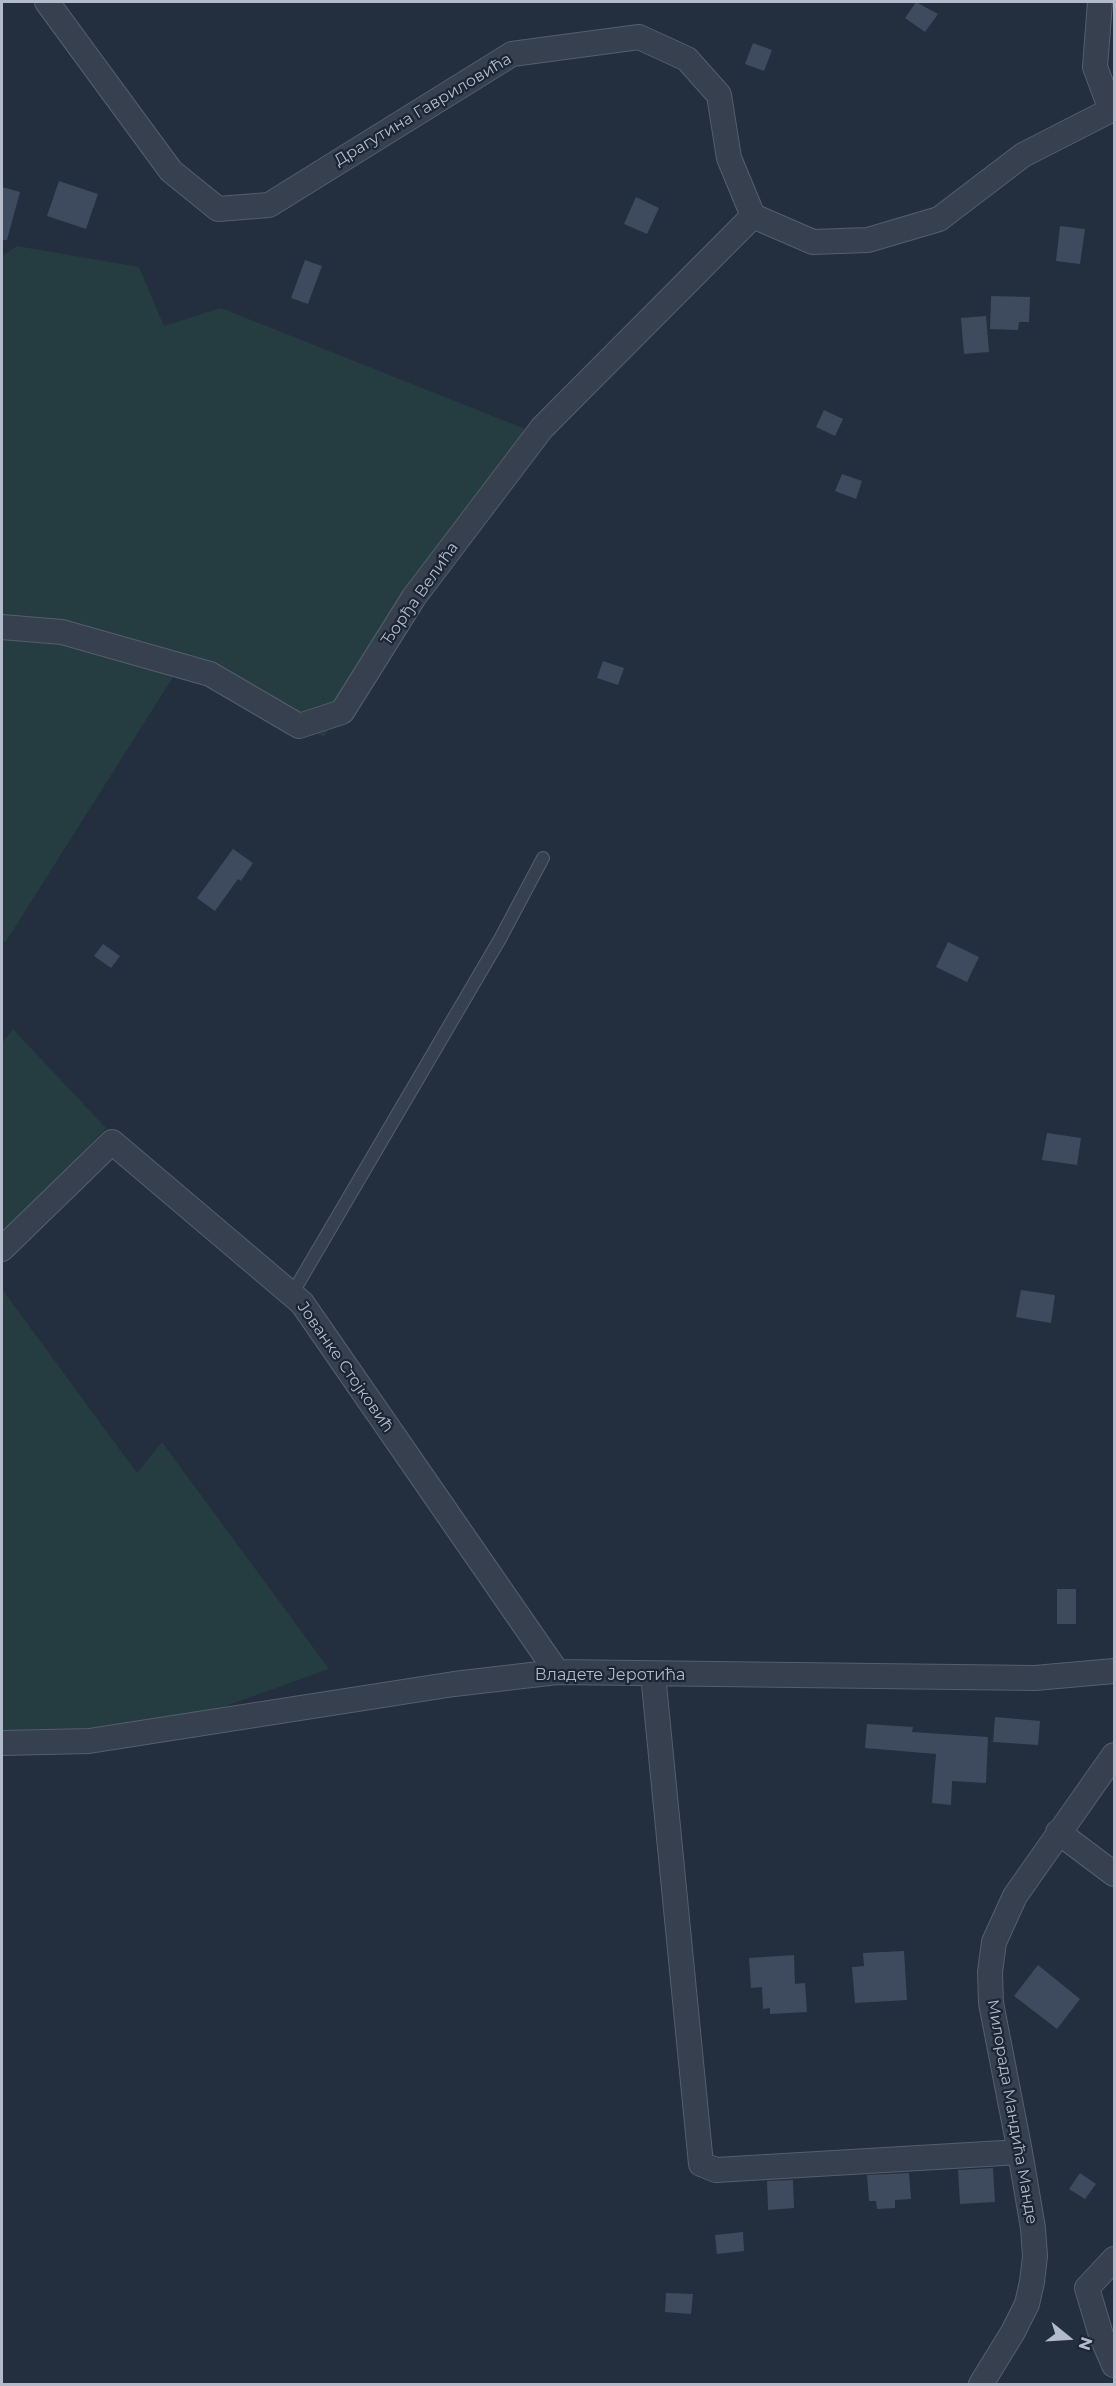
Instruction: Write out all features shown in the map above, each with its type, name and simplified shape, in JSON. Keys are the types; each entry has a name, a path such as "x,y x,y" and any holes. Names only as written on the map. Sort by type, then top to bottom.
{"street":[{"name":"Драгутина Гавриловића","path":"46,2 171,171 218,210 269,205 512,54 639,38 687,59 719,95 729,158 753,216"},
{"path":"753,216 813,242 868,240 939,219 1023,155 1113,111 1095,67 1100,2"},
{"name":"Ђорђа Велића","path":"2,627 62,632 210,675 299,726 342,712 414,597 542,428 753,216"},
{"name":"Јованке Стојковић","path":"2,1249 112,1142 302,1303 557,1672"},
{"name":"Владете Јеротића","path":"2,1743 89,1741 454,1684 557,1672 1035,1678 1114,1671"},
{"path":"653,1674 701,2164 716,2170 1020,2152"},
{"name":"Милорада Мандића Манде","path":"981,2385 1027,2304 1035,2256 1033,2228 1020,2152 991,2003 990,1972 993,1952 1002,1919 1015,1896 1114,1755"},
{"path":"1058,1832 1114,1874"},
{"path":"1114,2259 1088,2288 1101,2335 1114,2365"}],"lane":[{"path":"292,1294 494,949 543,858"}],"green space":[{"path":"17,246 139,267 164,326 221,308 533,432 404,607 324,737 264,707 187,655 5,943 2,938 2,256"},
{"path":"13,1029 106,1128 2,1238 2,1043"},
{"path":"2,1289 137,1473 162,1442 329,1669 170,1726 2,1731"}],"building":[{"path":"916,2 938,14 925,32 905,18"},
{"path":"753,43 772,50 764,71 745,64"},
{"path":"59,181 98,194 86,229 47,216"},
{"path":"2,187 20,192 7,240 2,240"},
{"path":"636,197 659,208 647,234 624,224"},
{"path":"1060,226 1085,229 1080,264 1056,261"},
{"path":"305,260 322,266 308,304 291,298"},
{"path":"991,296 1030,297 1029,322 1019,322 1018,330 990,329"},
{"path":"986,316 989,352 964,354 961,318"},
{"path":"824,410 843,419 835,436 816,427"},
{"path":"842,474 862,481 856,499 835,491"},
{"path":"603,661 624,668 618,685 597,678"},
{"path":"233,849 253,863 241,881 238,879 215,911 197,898"},
{"path":"948,942 979,957 967,982 936,967"},
{"path":"103,944 120,956 111,968 94,956"},
{"path":"1047,1133 1081,1138 1077,1165 1042,1160"},
{"path":"1021,1290 1055,1295 1051,1323 1016,1317"},
{"path":"1057,1589 1076,1589 1076,1624 1057,1624"},
{"path":"995,1717 1040,1721 1038,1745 993,1742"},
{"path":"867,1724 913,1727 912,1732 988,1737 986,1783 952,1781 951,1805 932,1803 936,1754 865,1748"},
{"path":"904,1951 907,2000 855,2003 852,1967 864,1966 863,1953"},
{"path":"794,1955 795,1984 805,1983 807,2012 770,2014 770,2008 763,2009 762,1987 751,1988 749,1958"},
{"path":"1038,1965 1080,1999 1057,2029 1014,1996"},
{"path":"993,2168 995,2202 960,2204 958,2170"},
{"path":"909,2173 911,2199 895,2200 895,2208 877,2209 876,2201 869,2201 867,2175"},
{"path":"1080,2173 1096,2184 1085,2199 1069,2189"},
{"path":"793,2180 794,2208 768,2210 767,2181"},
{"path":"743,2232 744,2251 717,2254 715,2235"},
{"path":"666,2293 693,2294 691,2314 665,2312"}]}
